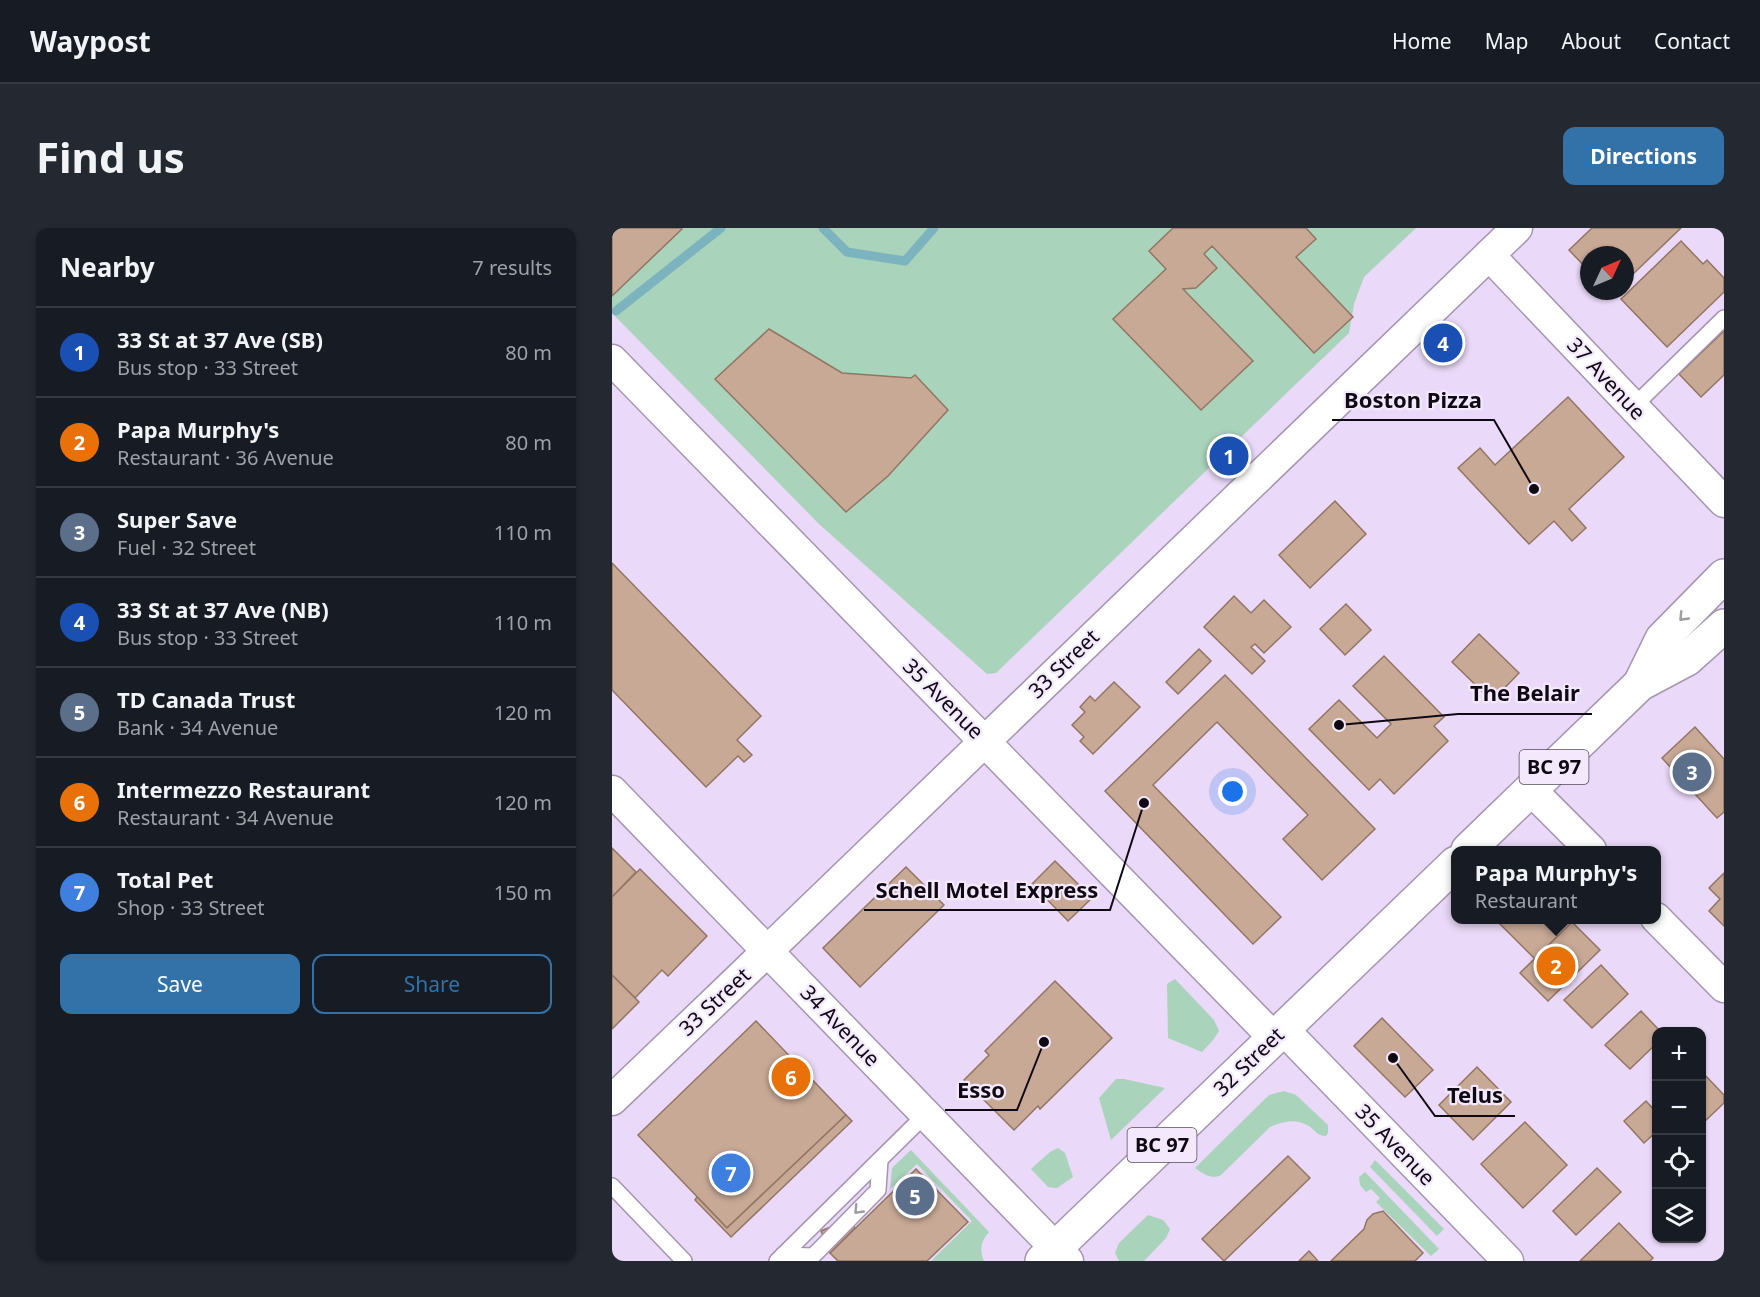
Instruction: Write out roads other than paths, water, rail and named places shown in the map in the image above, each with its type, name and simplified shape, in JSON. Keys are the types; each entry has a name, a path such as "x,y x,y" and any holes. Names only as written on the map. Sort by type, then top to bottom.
{"highway":[{"name":"BC 97","path":"1640,684 1662,639 1724,576"},
{"name":"BC 97","path":"1472,846 1640,684 1687,659 1724,626"},
{"name":"32 Street","path":"1055,1257 1278,1034 1451,867"}],"street":[{"name":"33 Street","path":"612,1100 1517,228"},
{"name":"37 Avenue","path":"1489,255 1724,502"},
{"name":"35 Avenue","path":"612,360 984,741 1508,1261"},
{"path":"1531,790 1587,846"},
{"name":"34 Avenue","path":"612,791 926,1114 1055,1257"},
{"path":"1661,923 1724,987"}],"lane":[{"path":"1633,407 1724,318"},
{"path":"780,1258 926,1114"},
{"path":"780,1258 813,1256 878,1190 880,1160"},
{"path":"612,1186 684,1261"}],"waterway":[{"path":"616,311 721,228"},
{"path":"823,228 847,252 905,261 934,228"}],"place":[{"name":"33 St at 37 Ave (NB)","path":"1443,343"},
{"name":"33 St at 37 Ave (SB)","path":"1229,456"},
{"name":"Boston Pizza","path":"1534,489"},
{"name":"The Belair","path":"1339,725"},
{"name":"Super Save","path":"1692,772"},
{"name":"Schell Motel Express","path":"1144,803"},
{"name":"Papa Murphy's","path":"1556,966"},
{"name":"Esso","path":"1044,1042"},
{"name":"Telus","path":"1393,1058"},
{"name":"Intermezzo Restaurant","path":"791,1077"},
{"name":"Total Pet","path":"731,1173"},
{"name":"TD Canada Trust","path":"915,1196"}]}
